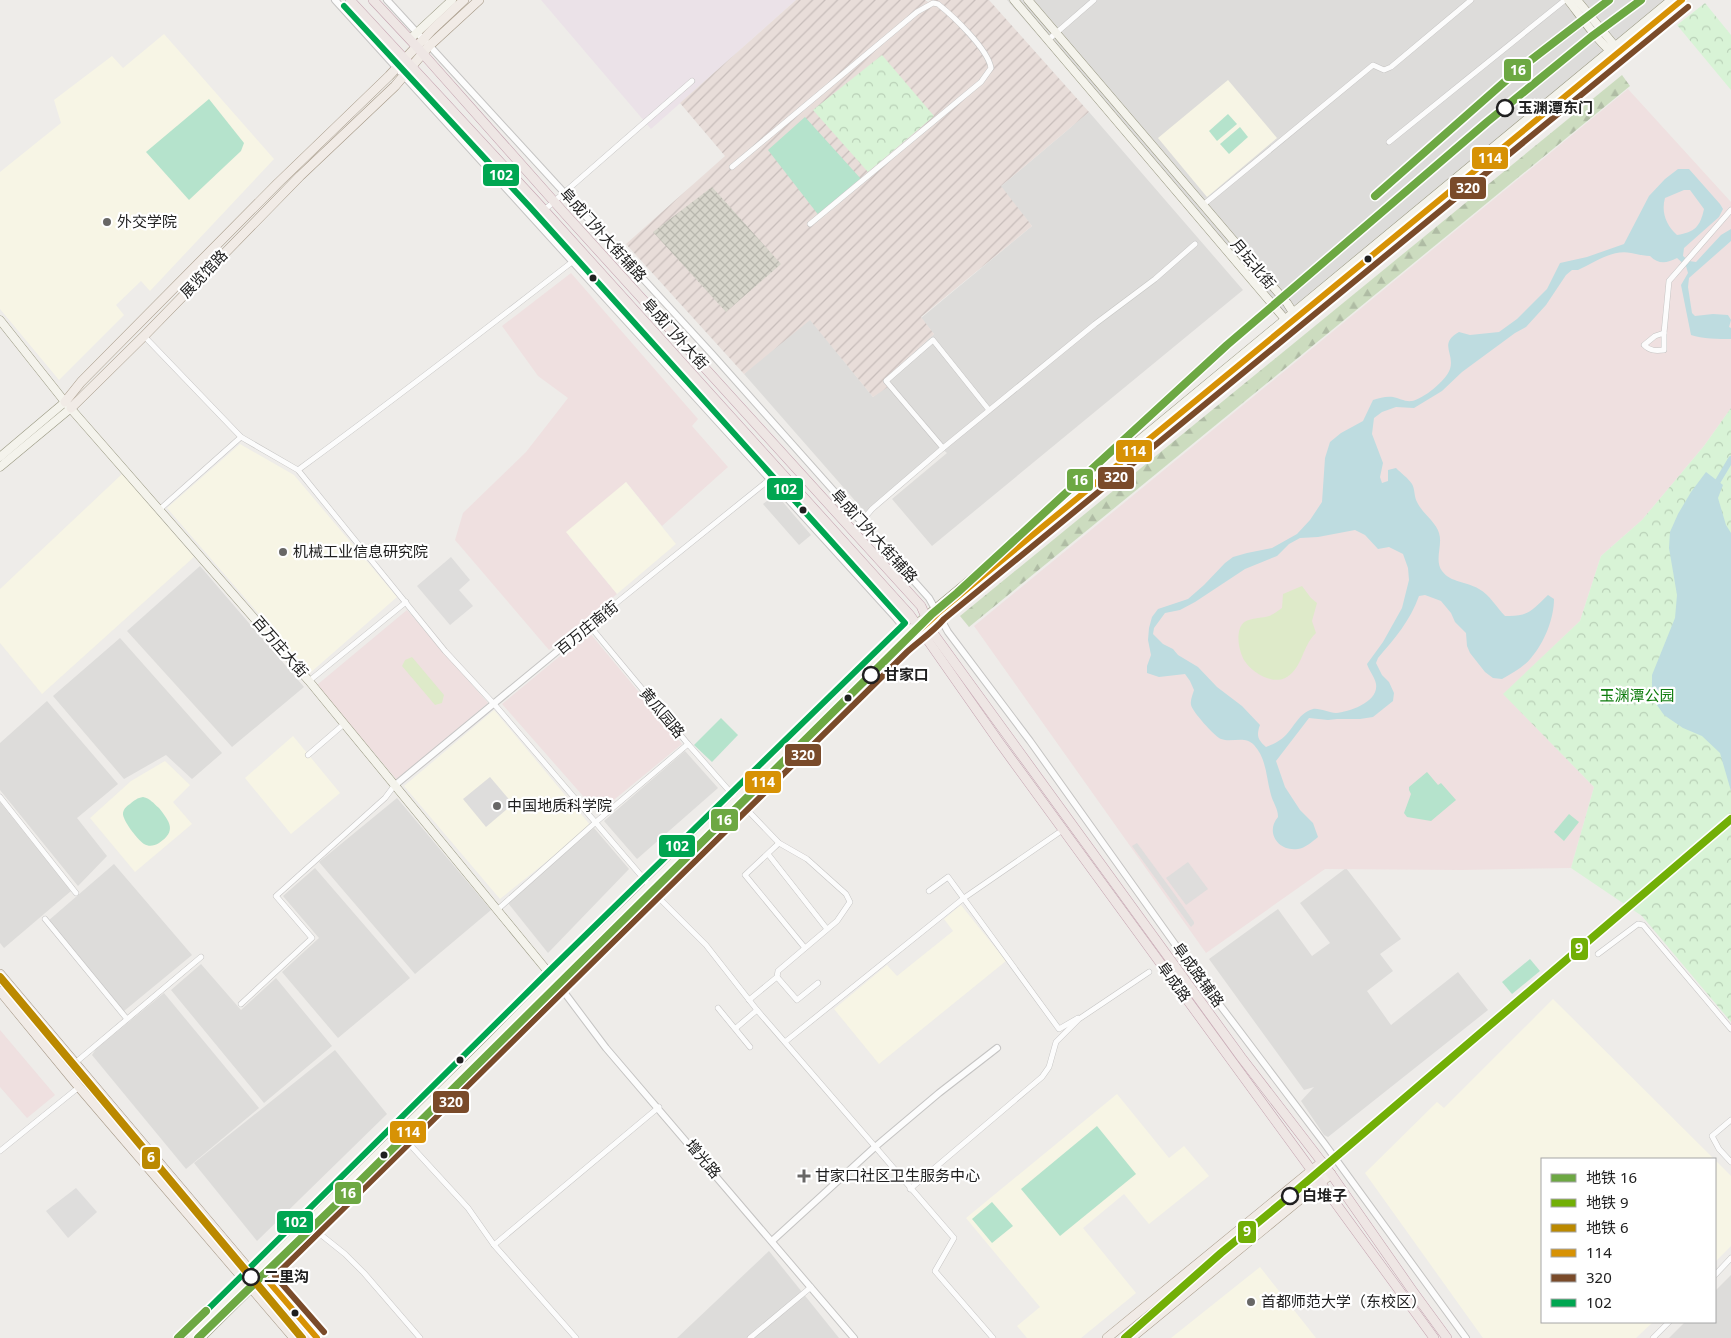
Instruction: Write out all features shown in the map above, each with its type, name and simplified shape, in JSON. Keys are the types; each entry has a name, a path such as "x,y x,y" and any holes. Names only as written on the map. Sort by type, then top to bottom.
{"highway":[{"name":"阜成门外大街","path":"350,0 923,625"},
{"name":"阜成门外大街","path":"373,0 420,43 554,201 921,606 923,625"},
{"name":"阜成路","path":"923,625 999,742 1064,828 1434,1338"},
{"name":"阜成路","path":"923,625 1241,1057 1331,1174"},
{"path":"1331,1174 1447,1338"}],"main road":[{"path":"420,43 452,0"},
{"path":"420,43 464,0"},
{"path":"420,43 479,0"},
{"name":"月坛北街","path":"1014,0 1284,318"},
{"name":"月坛北街","path":"1028,0 1294,314"},
{"path":"1567,0 1613,50"},
{"path":"1577,0 1613,50"},
{"path":"936,611 1613,50 1670,0"},
{"path":"1613,50 1682,0"},
{"name":"展览馆路","path":"0,457 68,405 81,382 420,43"},
{"name":"展览馆路","path":"0,467 144,336 300,176 404,76 412,66 420,43"},
{"path":"740,801 936,611 1284,318 1294,314"},
{"name":"百万庄大街","path":"0,320 68,405 309,682 556,981"},
{"path":"403,1137 556,981 584,958 653,891 907,632 923,625"},
{"path":"191,1338 403,1137 556,981 559,973 592,941 653,891"},
{"path":"0,974 307,1338"},
{"path":"0,991 79,1087 255,1276 294,1338"},
{"path":"1107,1338 1322,1162"},
{"path":"1131,1338 1331,1174"},
{"path":"200,1338 255,1276"}],"street":[{"path":"335,0 907,632"},
{"name":"阜成门外大街辅路","path":"387,0 420,43 564,192 712,354 930,598 936,611"},
{"path":"1048,40 1094,0"},
{"path":"1203,205 1373,65 1384,70 1390,67 1471,0"},
{"path":"1389,142 1567,0"},
{"path":"732,167 917,12 933,3 938,4 972,36 990,61 991,68 981,82 810,224"},
{"path":"534,219 692,81"},
{"path":"1664,333 1669,281 1731,210"},
{"path":"852,531 872,509 943,448 1095,324 1155,279 1195,244"},
{"path":"298,470 392,402 572,262 581,252"},
{"path":"144,336 241,437 298,470 446,650 596,822 653,891 706,945 757,1010 954,1238 935,1271 993,1338"},
{"path":"943,448 886,381 934,340 989,410"},
{"path":"160,509 241,437"},
{"name":"百万庄南街","path":"394,786 780,471"},
{"path":"309,682 406,602"},
{"name":"阜成路辅路","path":"936,611 948,632 1030,741 1192,968 1324,1143 1466,1338"},
{"name":"黄瓜园路","path":"589,625 688,744 780,843 807,859 846,894 850,902 837,921 827,929"},
{"path":"308,755 344,724"},
{"path":"497,910 688,744"},
{"path":"241,1004 312,938 276,896 385,798 394,786"},
{"path":"0,797 76,893"},
{"path":"785,1042 964,898 1064,828"},
{"path":"780,843 745,875 805,948"},
{"path":"749,1000 777,977 778,970 827,929 768,854"},
{"path":"929,892 948,876 1059,1029 1081,1016"},
{"path":"45,919 127,1019"},
{"path":"1598,954 1638,924 1643,925 1731,1029"},
{"path":"75,1063 201,957"},
{"path":"910,1188 1042,1077 1049,1067 1056,1042 1079,1019 1149,972"},
{"path":"777,977 797,1000 818,982"},
{"name":"增光路","path":"556,981 606,1048 854,1338"},
{"path":"718,1008 750,1047"},
{"path":"736,1028 757,1010"},
{"path":"772,1240 874,1147 939,1092 997,1048"},
{"path":"0,1152 79,1087"},
{"path":"494,1246 659,1108"},
{"path":"1731,1120 1712,1136 1719,1149 1731,1162"},
{"path":"403,1137 468,1208 494,1246 576,1338"},
{"path":"309,1225 345,1254 364,1273 420,1338"},
{"path":"1716,1274 1731,1258"},
{"path":"255,1276 317,1338"},
{"path":"750,1338 811,1287"},
{"path":"1653,1338 1668,1323"}],"shaded area":[{"path":"541,0 796,0 651,129"},
{"path":"796,0 925,0 928,2 931,0 989,0 1089,112 1001,186 1032,226 921,317 934,334 883,381 888,387 873,397 810,320 744,374 626,244 725,156 680,103"},
{"path":"1007,0 1666,0 1284,318"},
{"name":"外交学院","path":"164,34 274,159 150,291 141,281 116,305 124,315 59,380 0,309 0,172 61,123 54,100 112,56 123,68"},
{"path":"1228,80 1277,138 1207,197 1158,138"},
{"path":"1628,89 1731,202 1731,408 1704,446 1642,520 1601,556 1580,621 1504,694 1594,787 1571,868 1461,870 1325,869 1206,953 974,626"},
{"path":"1089,112 1243,290 932,546 892,499 947,453 940,447 865,512 744,374 774,347 810,319 873,397 887,386 883,381 934,334 921,318 1032,226 1000,187"},
{"path":"712,187 781,264 726,312 653,232"},
{"path":"571,273 698,419 692,426 728,467 662,526 626,482 569,536 617,594 549,650 455,540 463,513 526,452 568,398 538,376 502,326"},
{"name":"机械工业信息研究院","path":"240,444 294,475 397,597 310,673 167,508"},
{"path":"122,474 194,557 42,694 0,643 0,589"},
{"path":"626,482 676,544 617,594 566,532"},
{"path":"776,494 811,535 799,545 763,504"},
{"path":"451,557 470,580 459,590 473,606 450,625 417,586"},
{"path":"200,566 304,687 232,747 127,631"},
{"path":"407,610 488,703 397,780 317,685"},
{"path":"589,632 682,744 598,813 502,704"},
{"path":"120,638 222,753 192,779 166,755 124,779 53,696"},
{"path":"47,701 118,784 77,818 107,856 78,886 0,790 0,743"},
{"name":"中国地质科学院","path":"494,710 591,826 500,899 404,786"},
{"path":"293,736 340,793 291,834 245,778"},
{"path":"685,751 718,788 637,859 604,821"},
{"path":"165,761 190,785 173,802 192,824 135,872 90,818 131,781"},
{"path":"490,777 513,804 486,827 463,799"},
{"path":"397,798 491,910 415,974 319,862"},
{"path":"0,802 71,891 4,948 0,943"},
{"path":"594,828 629,869 548,953 508,903"},
{"path":"1137,843 1194,922 1191,927 1132,846"},
{"path":"1188,862 1208,889 1186,905 1166,878"},
{"path":"114,864 192,955 124,1011 48,921"},
{"path":"315,868 410,978 338,1038 282,972 319,938 283,896"},
{"path":"1346,868 1401,939 1380,954 1393,971 1367,991 1391,1025 1458,972 1488,1010 1328,1137 1324,1135 1301,1101 1314,1087 1304,1090 1209,959 1278,909 1312,956 1330,943 1300,903"},
{"path":"961,905 1006,961 879,1064 834,1009 887,965 897,976 953,931 944,919"},
{"path":"201,964 241,1010 276,978 332,1046 264,1103 171,990"},
{"path":"164,993 259,1108 186,1169 92,1055 96,1049"},
{"path":"1553,999 1713,1158 1541,1158 1541,1323 1652,1323 1636,1338 1483,1338 1365,1173 1437,1102 1444,1108"},
{"path":"0,1030 55,1095 27,1118 0,1087"},
{"path":"335,1050 387,1114 257,1241 194,1163"},
{"path":"1117,1094 1169,1158 1184,1146 1209,1176 1149,1224 1124,1194 1083,1228 1136,1293 1081,1338 1027,1338 1017,1326 1040,1307 966,1218"},
{"path":"1716,1161 1731,1176 1731,1246 1716,1261"},
{"path":"76,1188 97,1212 68,1238 46,1211"},
{"path":"769,1251 839,1338 677,1338"},
{"name":"首都师范大学（东校区）","path":"1260,1267 1316,1338 1171,1338"},
{"path":"1731,1275 1731,1338 1669,1338 1684,1323 1716,1323 1716,1290"}],"green space":[{"path":"1705,3 1731,35 1731,90 1677,25"},
{"path":"882,55 934,116 868,172 813,110"},
{"path":"1622,75 1630,86 969,627 960,616"},
{"path":"209,99 244,143 241,151 189,200 146,152"},
{"path":"1228,114 1237,124 1217,141 1209,131"},
{"path":"805,117 861,179 820,217 768,150"},
{"path":"1240,127 1248,137 1229,154 1220,144"},
{"name":"玉渊潭公园","path":"1731,408 1731,1022 1642,916 1571,868 1594,787 1503,694 1580,621 1601,556 1642,520 1704,446"},
{"path":"1302,586 1317,603 1312,621 1316,633 1311,638 1300,662 1292,673 1281,679 1269,679 1247,665 1240,648 1239,630 1246,621 1269,616 1282,608 1283,594"},
{"path":"412,657 444,695 442,703 435,705 402,666 405,660"},
{"path":"721,718 738,735 712,762 694,745"},
{"path":"1427,772 1438,785 1441,783 1456,800 1431,821 1407,817 1404,813 1411,794 1409,787"},
{"path":"143,797 159,808 170,826 165,839 148,846 141,842 131,830 123,816 123,811 127,806 136,799"},
{"path":"1569,814 1579,822 1564,841 1554,832"},
{"path":"1530,959 1540,971 1512,994 1502,982"},
{"path":"1097,1126 1136,1174 1060,1236 1021,1189"},
{"path":"992,1202 1013,1226 992,1243 972,1219"}],"water":[{"path":"1678,169 1689,169 1723,209 1719,217 1684,248 1683,256 1689,261 1696,262 1721,235 1731,229 1731,241 1689,278 1688,287 1692,313 1695,316 1728,315 1731,320 1729,327 1731,328 1731,339 1705,338 1691,335 1681,285 1688,273 1686,266 1677,258 1663,262 1657,261 1650,256 1624,252 1617,253 1603,257 1578,270 1572,270 1566,275 1546,305 1526,327 1462,372 1442,391 1414,408 1396,407 1382,412 1374,418 1372,434 1383,463 1380,477 1382,483 1388,481 1388,470 1396,468 1412,484 1417,502 1439,533 1439,562 1442,571 1450,578 1474,586 1483,592 1505,616 1530,612 1548,595 1554,599 1554,607 1544,638 1536,652 1518,670 1502,679 1493,678 1485,672 1470,653 1467,646 1466,633 1455,622 1451,613 1441,601 1425,595 1419,596 1407,621 1376,663 1394,693 1393,701 1373,717 1328,720 1309,718 1276,761 1285,787 1300,810 1313,823 1318,837 1298,849 1291,849 1279,844 1273,835 1274,823 1278,817 1277,811 1271,795 1264,762 1258,750 1247,740 1221,739 1209,729 1192,708 1191,701 1194,690 1185,674 1159,677 1147,673 1147,666 1151,655 1148,640 1152,617 1158,609 1188,599 1233,557 1272,548 1297,534 1310,520 1322,502 1325,458 1330,442 1341,433 1363,421 1373,400 1390,397 1412,401 1428,393 1448,374 1451,363 1448,345 1453,336 1459,332 1470,335 1499,332 1517,319 1547,289 1560,263 1587,257 1624,244 1649,196 1665,179","holes":["1684,190 1690,190 1704,209 1701,220 1696,228 1677,235 1665,218 1664,203 1665,198","1355,530 1365,535 1378,549 1389,547 1403,554 1408,568 1409,580 1402,608 1383,642 1367,664 1375,681 1376,690 1368,701 1348,711 1336,713 1316,709 1308,711 1299,718 1284,737 1266,747 1258,738 1260,725 1242,706 1217,687 1198,667 1163,644 1153,634 1154,628 1165,613 1180,610 1195,602 1245,569 1277,556 1289,544 1300,538 1318,537"]},
{"path":"1706,472 1723,485 1718,498 1726,525 1731,533 1731,791 1720,753 1702,736 1683,728 1664,715 1652,698 1652,675 1675,618 1677,595 1669,548 1670,532 1691,492"}],"waterway":[{"path":"1718,481 1731,459"}],"metro line":[{"name":"16","path":"1375,196 1518,70 1609,0"},
{"name":"16","path":"198,1338 353,1188 932,614 1227,345 1487,122 1591,37 1641,0"},
{"name":"9","path":"1125,1338 1221,1253 1731,819"},
{"name":"6","path":"0,977 302,1338"},
{"name":"16","path":"178,1338 206,1311"}],"transit line":[{"name":"114","path":"317,1338 263,1275 901,646 938,613 1682,0"},
{"name":"102","path":"185,1332 553,967 905,623 529,206 344,6"},
{"name":"320","path":"324,1332 275,1276 907,652 944,619 1688,7"}],"place":[{"name":"玉渊潭东门","path":"1505,108"},
{"name":"外交学院","path":"107,222"},
{"name":"机械工业信息研究院","path":"283,552"},
{"name":"甘家口","path":"871,675"},
{"name":"中国地质科学院","path":"497,806"},
{"name":"甘家口社区卫生服务中心","path":"804,1176"},
{"name":"白堆子","path":"1290,1196"},
{"name":"二里沟","path":"251,1277"},
{"name":"首都师范大学（东校区）","path":"1251,1302"}]}
